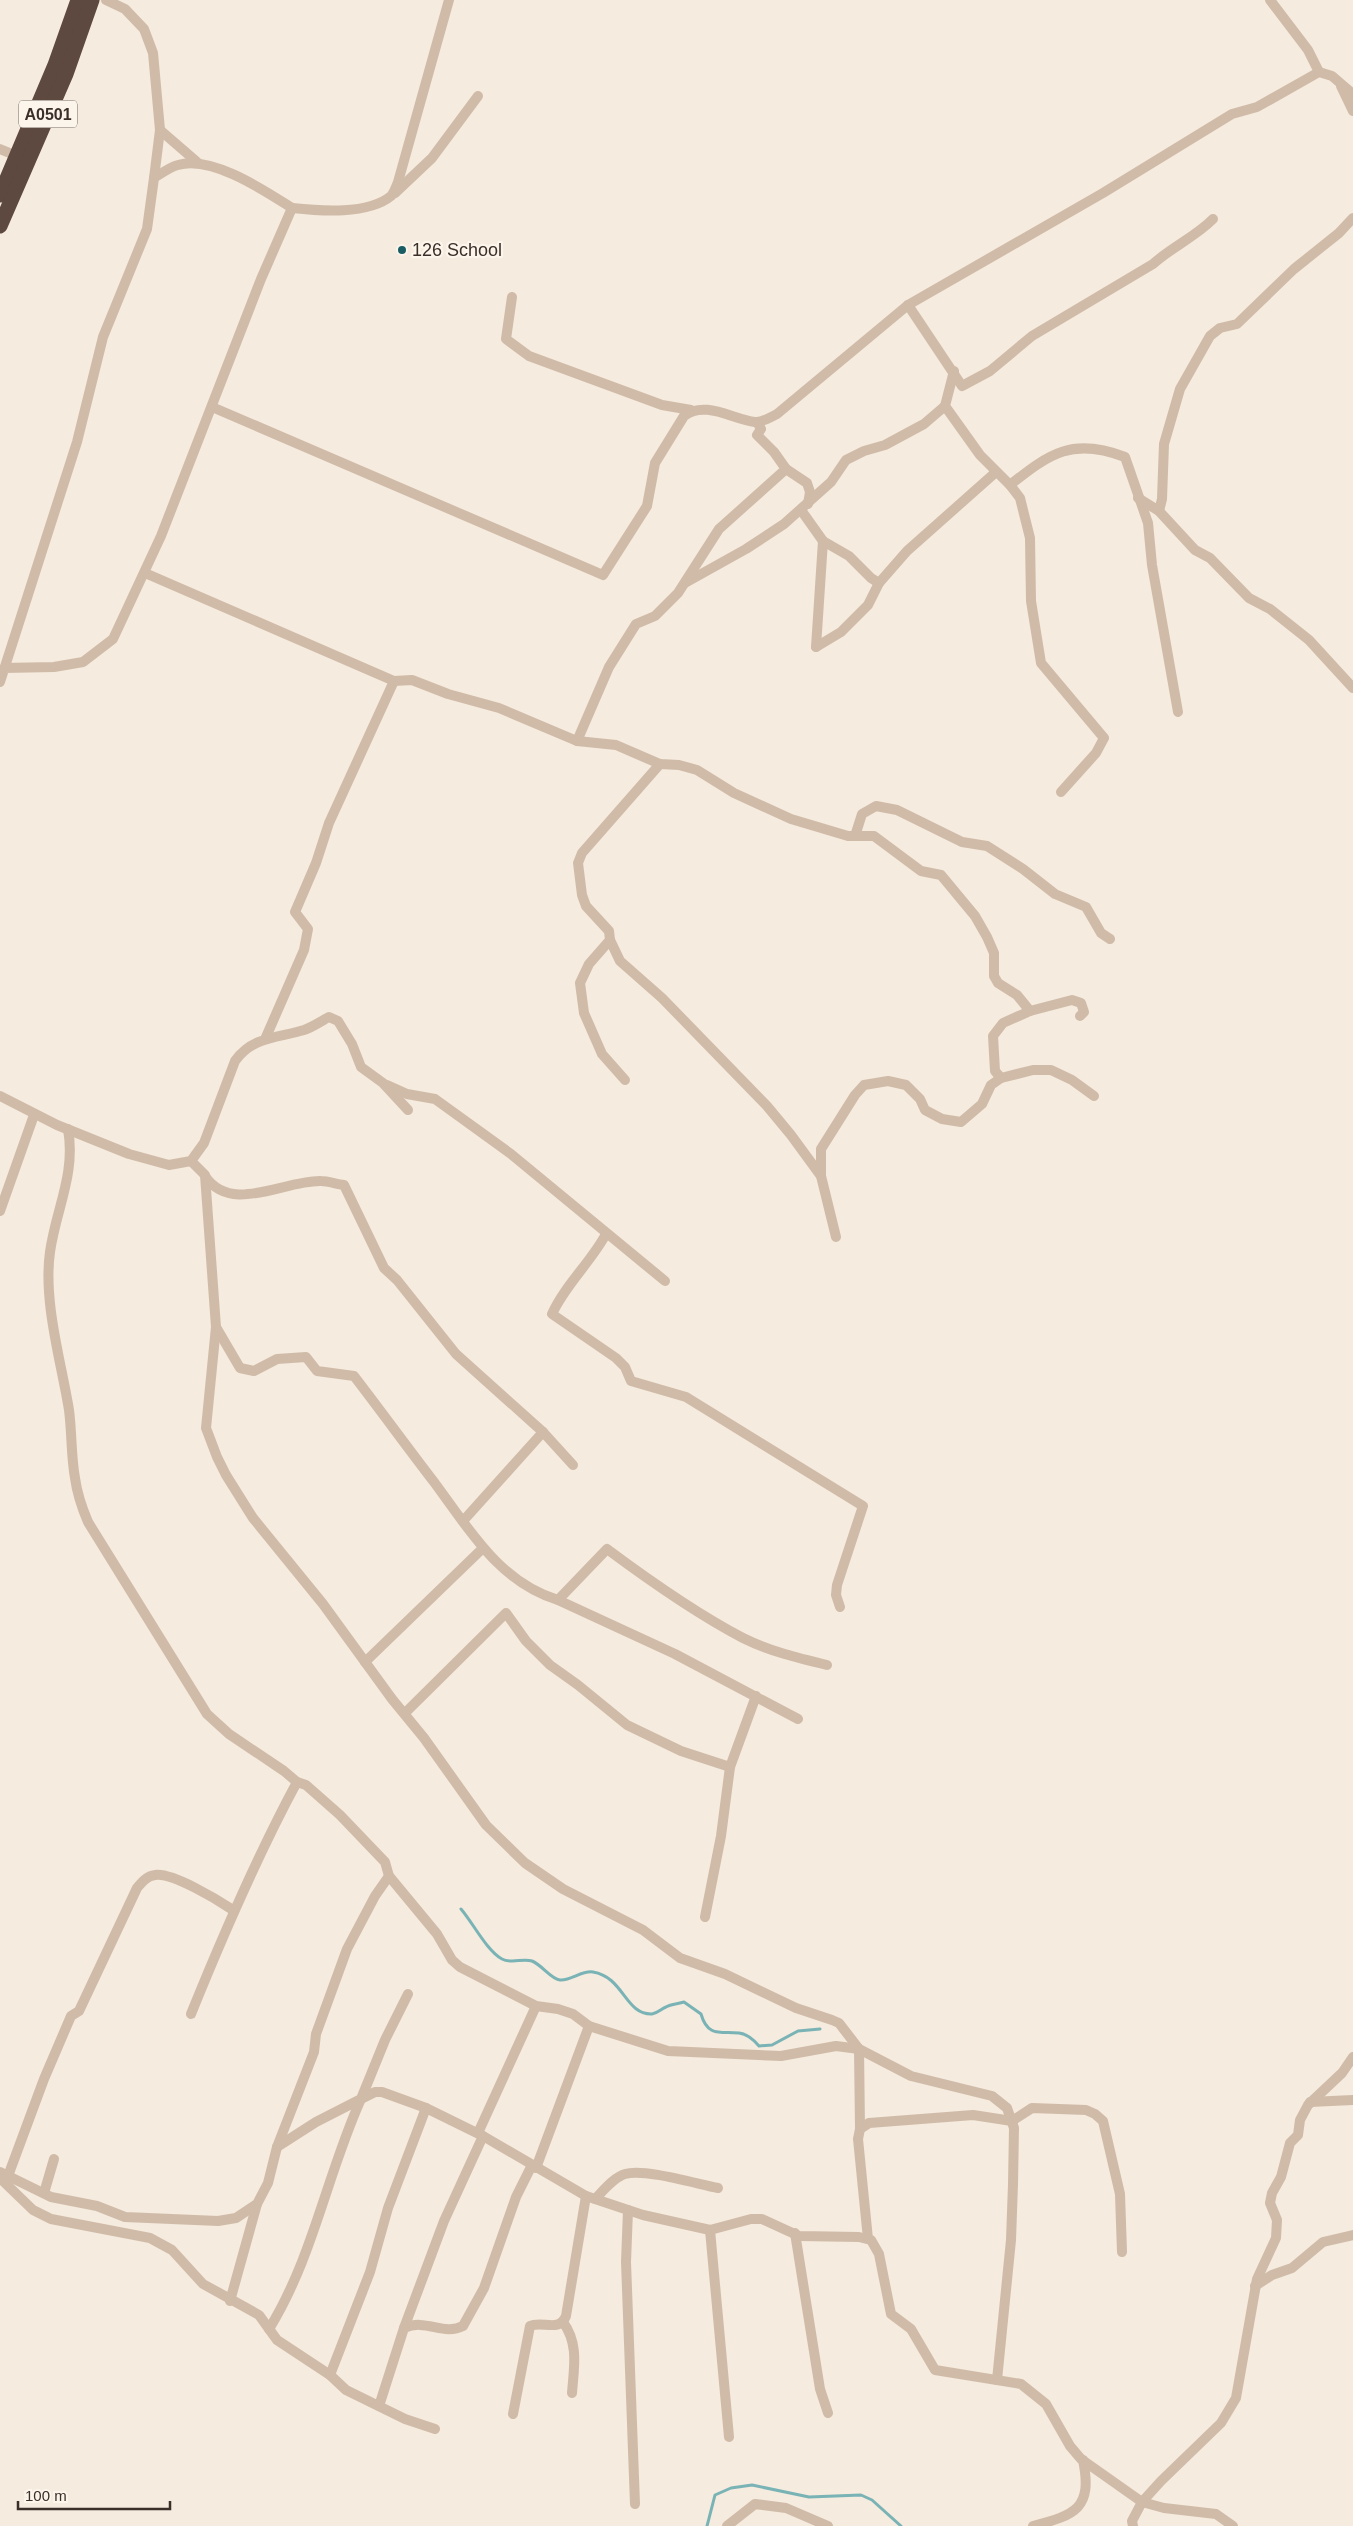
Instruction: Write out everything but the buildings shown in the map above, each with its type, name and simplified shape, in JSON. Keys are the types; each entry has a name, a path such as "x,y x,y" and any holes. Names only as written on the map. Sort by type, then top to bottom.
{"highway":[{"name":"A0501","path":"0,195 55,65 78,0"},
{"name":"A0501","path":"0,226 66,74 92,0"}],"street":[{"path":"0,682 18,631 27,595 77,442 103,337 147,229 160,130 153,52 144,29 125,9 106,0"},
{"path":"392,195 398,182 449,0"},
{"path":"1270,0 1308,50 1319,72"},
{"path":"512,297 506,339 529,356 652,402 691,410 721,412 757,422 777,414 908,305 1103,193 1232,114 1257,106 1319,72 1332,76 1340,85 1353,94"},
{"path":"1340,85 1353,112"},
{"path":"160,130 197,162 231,174 292,208 328,212 376,205 392,195 432,158 478,96"},
{"path":"0,149 17,156"},
{"path":"154,178 178,165 197,162"},
{"path":"4,668 54,667 82,662 113,639 146,573 261,279 292,208"},
{"path":"1159,511 1162,499 1164,444 1180,389 1210,336 1220,328 1237,324 1294,269 1339,233 1353,218"},
{"path":"908,305 954,371 962,386 971,383 1032,336 1153,264 1170,249 1200,231 1213,219"},
{"path":"684,583 746,549 804,507 831,482 846,460 864,451 885,445 917,428 945,406 954,371"},
{"path":"945,406 980,455 1010,485 1020,498 1030,538 1031,601 1042,662 1104,738 1096,753 1061,792"},
{"path":"212,407 603,575 647,506 655,463 684,416 691,410"},
{"path":"757,422 761,429 758,435 774,452 786,469 807,483 810,492 804,507"},
{"path":"1010,485 1036,464 1063,450 1083,447 1125,456 1151,538 1152,565 1178,712"},
{"path":"577,741 609,667 622,643 636,624 654,616 684,583 719,529 786,469"},
{"path":"823,541 816,646 841,632 868,605 880,583 907,551 996,472"},
{"path":"1138,498 1159,511 1195,550 1210,558 1249,598 1270,609 1309,640 1353,688"},
{"path":"804,507 823,541 849,556 871,578 880,583"},
{"path":"146,573 394,681 412,680 448,694 500,708 577,741 616,745 660,764 679,765 697,770 734,794 791,819 855,836 874,836 921,871 941,875 975,916 987,937 994,953 994,976 998,983 1017,995 1030,1011"},
{"path":"266,1038 304,950 308,929 295,912 298,900 316,863 329,823 394,681"},
{"path":"660,764 582,853 578,863 586,906 610,931 610,940 620,961 662,998 767,1106 820,1176"},
{"path":"855,836 862,814 876,806 896,810 962,842 987,846 1023,869 1055,894 1086,907 1101,933 1110,939"},
{"path":"610,940 589,964 580,983 584,1014 602,1054 625,1080"},
{"path":"1001,1078 995,1071 993,1036 1004,1023 1030,1011 1072,1000 1081,1003 1084,1012 1080,1016"},
{"path":"0,1096 34,1115 150,1160 169,1165 191,1161 204,1144 235,1061 242,1051 266,1038 306,1029 329,1017 338,1021 352,1044 361,1067 383,1083 408,1110"},
{"path":"836,1237 820,1176 821,1149 855,1095 864,1085 888,1081 906,1084 920,1099 924,1110 942,1119 961,1122 978,1108 991,1085 1001,1078 1033,1070 1051,1070 1072,1080 1094,1096"},
{"path":"383,1083 407,1094 435,1099 511,1154 664,1281"},
{"path":"0,1211 34,1115"},
{"path":"68,1129 72,1150 66,1188 50,1252 50,1302 69,1413 75,1478 80,1501 88,1522 207,1714 229,1734 297,1782 306,1785 340,1815 385,1862 389,1876 437,1934 452,1960 460,1968 536,2006 573,2014 589,2026 668,2051 781,2056 836,2046 859,2049 911,2076 992,2096 1007,2108 1014,2128 1011,2240 997,2380"},
{"path":"191,1161 205,1175 213,1188 237,1195 257,1194 290,1185 321,1181 344,1185 384,1268 397,1280 456,1354 543,1432 573,1465"},
{"path":"205,1175 216,1327 206,1428 226,1475 253,1518 323,1604 486,1825 525,1863 563,1889 643,1930 680,1958 725,1974 796,2008 839,2023 859,2049 860,2129 858,2139 868,2239"},
{"path":"606,1234 596,1252 558,1302 552,1314 616,1358 625,1367 631,1381 686,1397 863,1506 837,1585 836,1595 840,1607"},
{"path":"216,1327 240,1368 254,1371 277,1359 306,1357 317,1371 354,1376 482,1549 511,1574 540,1594 558,1600 675,1654 798,1719"},
{"path":"463,1521 543,1432"},
{"path":"365,1662 482,1549"},
{"path":"558,1600 607,1549 682,1603 743,1638 780,1653 827,1665"},
{"path":"405,1713 506,1613 526,1641 550,1665 627,1725 681,1751 730,1767"},
{"path":"705,1917 721,1836 730,1767 756,1696"},
{"path":"191,2014 233,1910 264,1843 297,1782"},
{"path":"3,2175 71,2016 79,2011 136,1888 146,1878 157,1874 180,1881 210,1895 233,1910"},
{"path":"230,2301 257,2204 268,2183 277,2147 314,2052 316,2034 347,1949 375,1896 389,1876"},
{"path":"269,2329 281,2310 317,2222 361,2099 385,2040 408,1994"},
{"path":"379,2406 404,2328 444,2221 536,2006"},
{"path":"404,2328 420,2323 449,2330 463,2326 484,2288 516,2197 534,2166 589,2026"},
{"path":"1133,2526 1132,2521 1142,2502 1229,2412 1236,2398 1255,2286 1276,2238 1276,2220 1270,2203 1272,2193 1281,2177 1290,2143 1298,2135 1300,2120 1310,2102 1342,2073 1353,2057"},
{"path":"277,2147 316,2122 375,2092 382,2092 426,2108 481,2135 591,2198 628,2210 710,2230 751,2219 762,2219 799,2236 868,2239 875,2243 877,2248 891,2314 911,2329 935,2370 1021,2384 1046,2404 1070,2446 1083,2460 1142,2502 1164,2508 1216,2514 1233,2526"},
{"path":"1310,2102 1353,2100"},
{"path":"330,2375 370,2272 388,2208 426,2108"},
{"path":"860,2129 869,2123 881,2121 973,2115 1012,2121 1032,2108 1086,2110 1095,2114 1103,2121 1120,2194 1122,2252"},
{"path":"44,2193 54,2159"},
{"path":"572,2393 575,2355 573,2339 563,2322 591,2198 618,2177 624,2174 639,2172 718,2188"},
{"path":"3,2175 44,2193 97,2206 126,2217 218,2221 236,2218 257,2204"},
{"path":"3,2175 33,2210 51,2219 150,2238 172,2250 203,2284 230,2301 259,2315 277,2340 330,2375 346,2390 405,2419 435,2428"},
{"path":"628,2210 626,2262 635,2504"},
{"path":"710,2230 730,2437"},
{"path":"795,2233 820,2389 828,2413"},
{"path":"1255,2286 1272,2275 1292,2268 1323,2242 1353,2235"},
{"path":"513,2414 530,2326 534,2324 550,2326 563,2322"},
{"path":"1033,2526 1071,2514 1081,2502 1087,2481 1083,2460"},
{"path":"727,2526 755,2504 786,2508 828,2526"}],"waterway":[{"path":"461,1909 491,1950 502,1959 509,1961 532,1961 560,1980 589,1972 603,1975 618,1988 636,2009 643,2013 652,2014 668,2006 684,2002 701,2014 707,2027 711,2030 742,2034 759,2046 772,2045 798,2031 820,2029"},
{"path":"707,2526 715,2495 731,2488 752,2485 809,2497 861,2495 872,2500 901,2526"}],"place":[{"name":"126 School","path":"402,250"}]}
